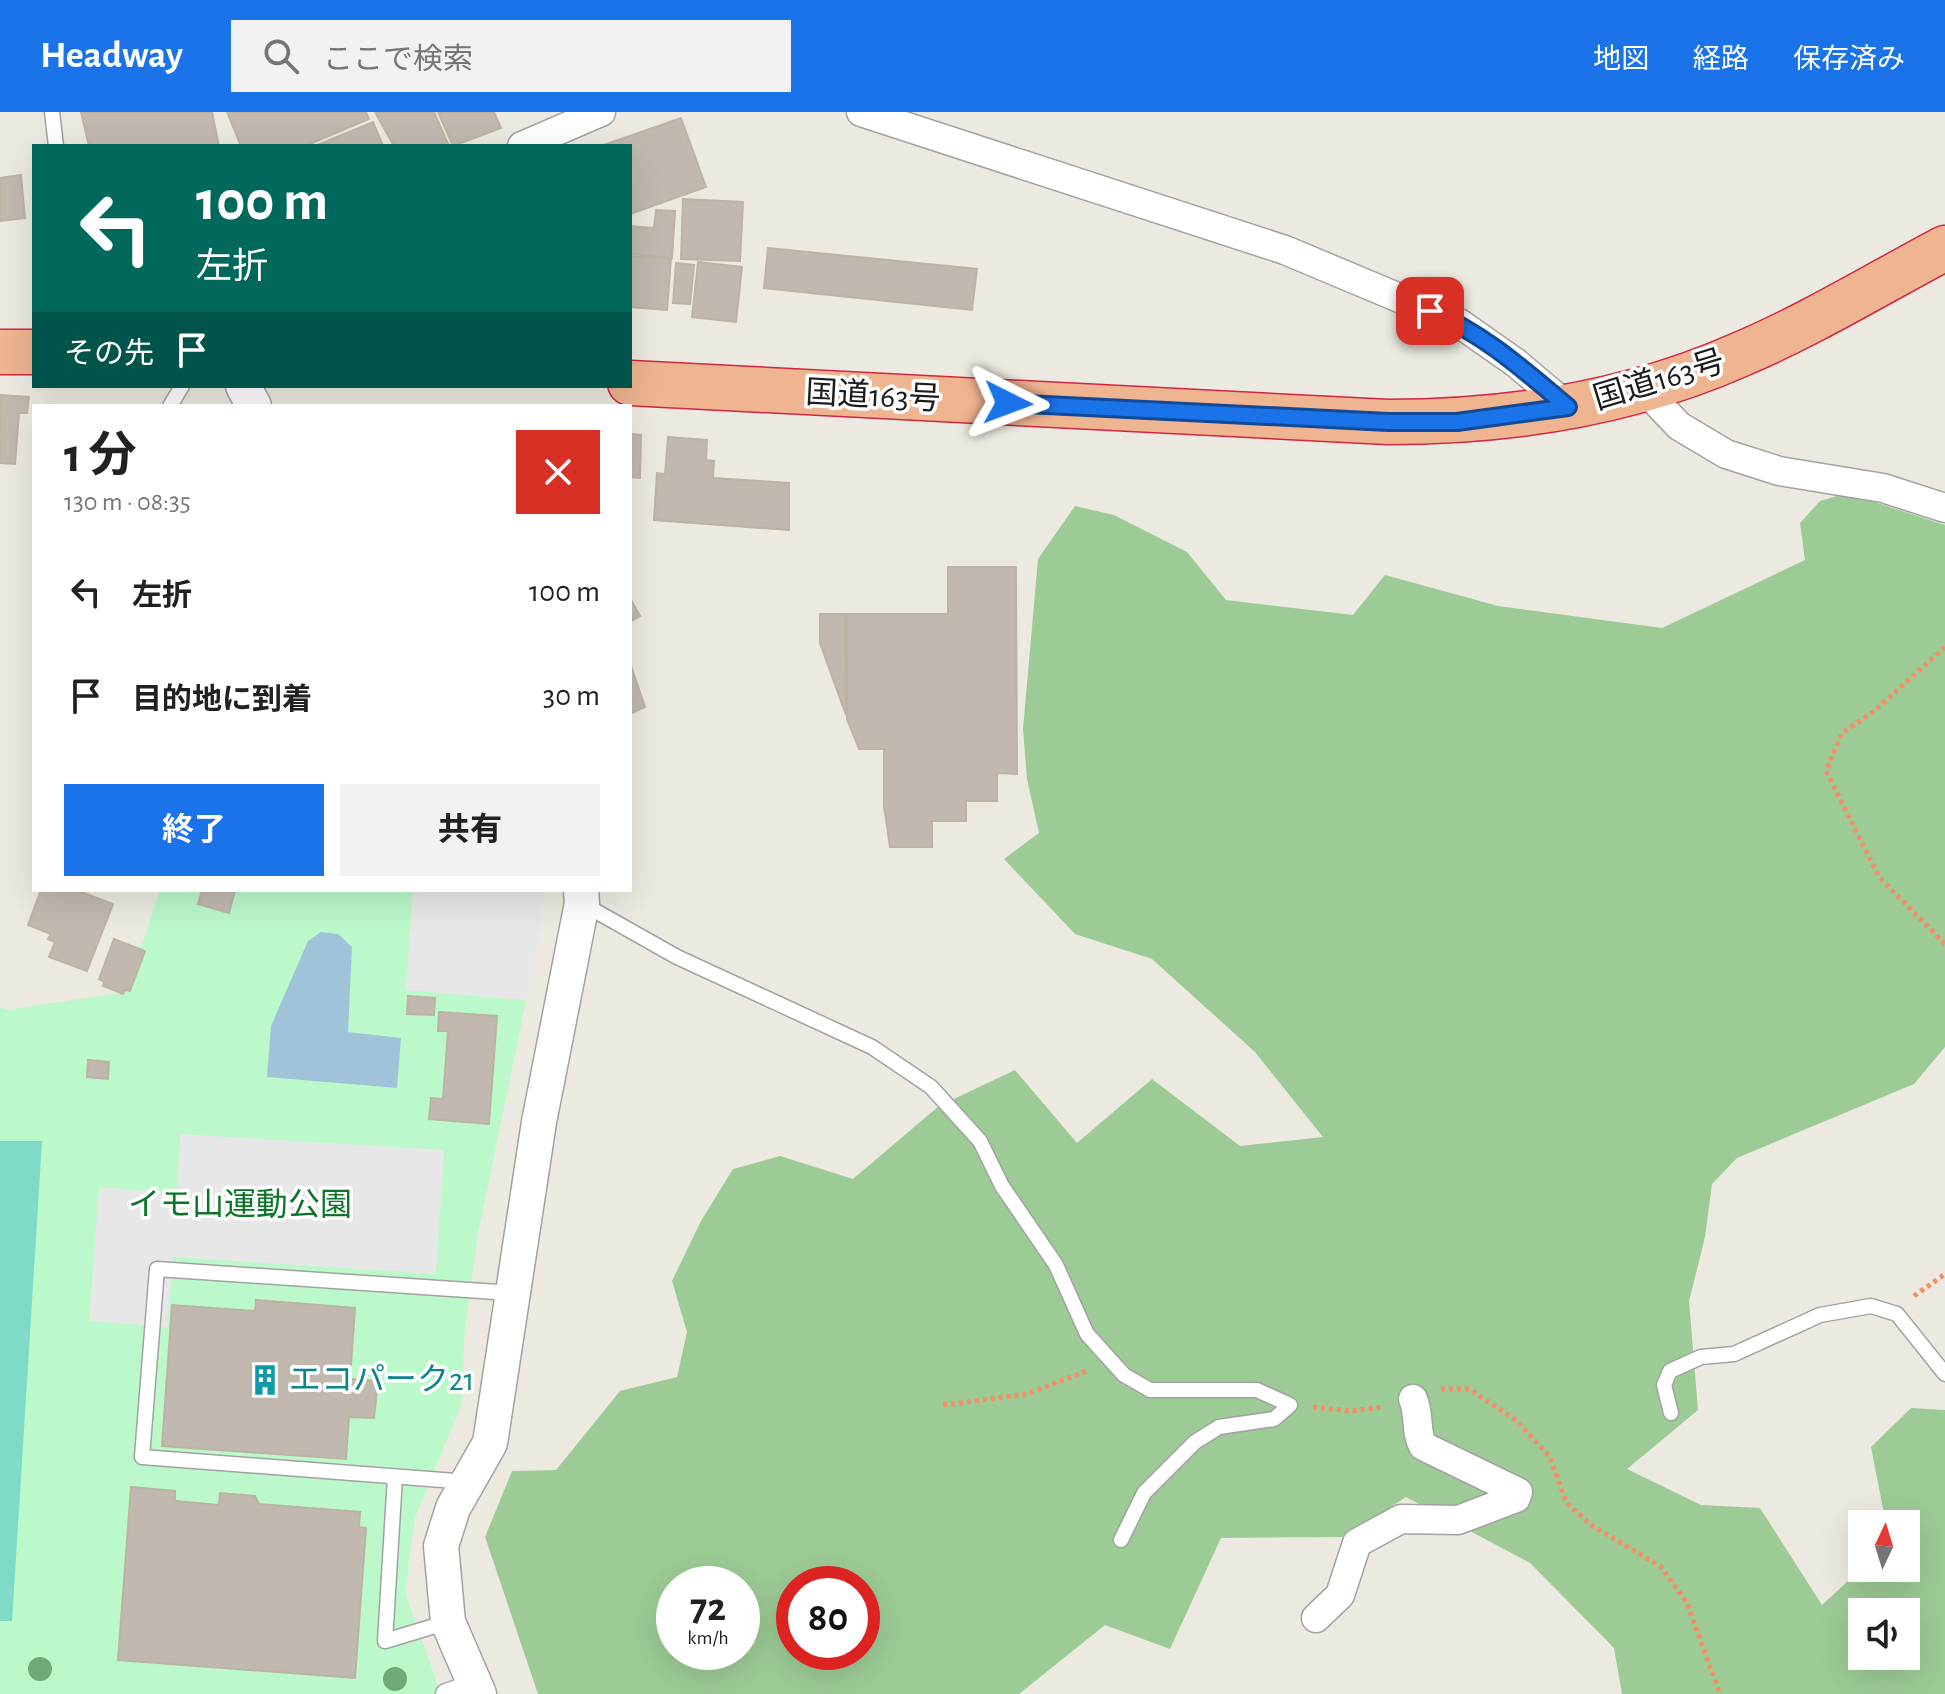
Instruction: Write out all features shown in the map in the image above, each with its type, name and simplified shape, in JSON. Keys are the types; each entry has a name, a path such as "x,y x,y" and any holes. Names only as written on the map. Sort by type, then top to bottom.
{"highway":[{"name":"国道163号","path":"632,383 1388,422 1457,422 1568,407 1644,389 1739,355 1945,248"},
{"path":"0,352 32,352"}],"street":[{"path":"527,144 601,112"},
{"path":"861,112 1285,250 1459,323 1516,363 1568,407"},
{"path":"1644,389 1679,426 1726,454 1779,471 1883,488 1945,508"},
{"path":"466,1691 448,1622 441,1546 453,1508 490,1443 516,1293 539,1122 581,896"},
{"path":"1316,1618 1340,1595 1357,1543 1401,1519 1458,1520 1516,1498 1518,1492 1423,1446 1419,1438 1420,1415 1413,1399"}],"lane":[{"path":"52,112 56,144"},
{"path":"581,896 677,957 872,1047 931,1087 980,1141 1002,1186 1056,1265 1087,1334 1124,1375 1150,1390 1257,1390 1290,1405 1274,1419 1219,1427 1195,1442 1144,1493 1121,1540"},
{"path":"468,1482 142,1457 157,1269 516,1293"},
{"path":"1671,1413 1664,1385 1670,1371 1701,1357 1734,1354 1820,1315 1871,1306 1897,1314 1945,1374"},
{"path":"395,1477 385,1641 448,1622"}],"path":[{"path":"1945,647 1873,712 1842,733 1826,771 1879,877 1945,944"},
{"path":"1897,1314 1918,1291 1945,1274"},
{"path":"943,1405 1027,1394 1084,1374 1108,1358"}],"green space":[{"path":"1847,493 1945,525 1945,1047 1914,1084 1737,1158 1712,1184 1705,1237 1689,1301 1698,1410 1627,1469 1701,1505 1760,1508 1822,1605 1848,1581 1920,1582 1920,1510 1883,1510 1871,1447 1911,1408 1945,1410 1945,1694 1622,1694 1614,1648 1530,1563 1406,1497 1345,1537 1221,1538 1170,1649 1105,1625 1019,1694 538,1694 485,1537 512,1471 556,1470 620,1391 677,1377 687,1332 672,1281 701,1221 733,1169 780,1156 853,1179 939,1106 1015,1070 1077,1143 1152,1079 1240,1146 1323,1137 1255,1052 1152,959 1075,934 1004,859 1039,833 1027,779 1023,729 1038,559 1075,506 1114,515 1187,552 1226,600 1353,615 1385,575 1498,606 1662,628 1805,560 1800,523 1820,501"},
{"name":"イモ山運動公園","path":"159,892 413,892 406,990 526,1000 477,1239 465,1329 461,1405 415,1518 405,1592 441,1694 0,1694 0,1007 6,1010 126,992"}],"shaded area":[{"path":"413,892 544,892 542,925 526,1000 406,990"},
{"path":"321,932 338,934 352,947 348,1032 401,1038 397,1088 267,1077 271,1026 308,941"},
{"path":"180,1134 444,1150 436,1274 173,1257 167,1327 89,1321 99,1187 177,1193"},
{"path":"0,1141 42,1141 12,1621 0,1621"}],"building":[{"path":"81,112 212,112 219,144 89,144"},
{"path":"227,112 366,112 369,119 310,144 240,144"},
{"path":"375,112 434,112 448,144 393,144"},
{"path":"438,112 494,112 501,128 452,144"},
{"path":"681,118 706,187 632,213 632,144 607,144"},
{"path":"373,122 382,144 320,144"},
{"path":"21,175 25,218 0,221 0,178"},
{"path":"683,199 743,202 740,261 681,259"},
{"path":"656,210 675,211 672,258 632,254 632,226 654,228"},
{"path":"768,248 977,269 972,310 764,288"},
{"path":"632,256 671,259 667,310 632,307"},
{"path":"698,262 742,267 736,322 692,317"},
{"path":"676,263 694,265 690,304 673,303"},
{"path":"0,395 29,397 27,413 19,413 15,464 0,463"},
{"path":"632,434 641,435 640,478 632,477"},
{"path":"668,437 707,440 706,460 714,461 713,478 789,483 789,530 654,520 657,473 665,474"},
{"path":"948,567 1016,567 1017,774 997,773 997,801 966,801 966,821 932,821 932,847 890,847 884,806 884,749 859,749 847,719 847,614 948,614"},
{"path":"632,602 640,616 632,621"},
{"path":"820,614 845,614 846,715 820,643"},
{"path":"632,669 645,707 632,713"},
{"path":"40,892 81,892 113,904 87,971 49,957 55,942 48,939 51,934 28,925"},
{"path":"201,892 234,892 229,913 198,904"},
{"path":"114,939 145,951 130,991 125,990 123,994 103,986 104,982 99,979"},
{"path":"408,996 435,998 434,1015 407,1014"},
{"path":"439,1012 497,1016 489,1124 429,1119 431,1098 443,1099 448,1031 438,1031"},
{"path":"88,1060 109,1062 108,1079 87,1077"},
{"name":"エコパーク21","path":"256,1300 355,1308 350,1379 378,1381 374,1418 349,1417 346,1459 162,1446 172,1305 255,1311"},
{"path":"131,1487 175,1491 175,1501 219,1505 220,1493 255,1496 259,1504 360,1512 359,1527 366,1528 355,1678 118,1660"}],"place":[{"name":"エコパーク21","path":"265,1380"}],"route":[{"path":"1008,403 1388,422 1457,422 1522,416 1568,407 1516,363 1459,323 1430,311"}]}
